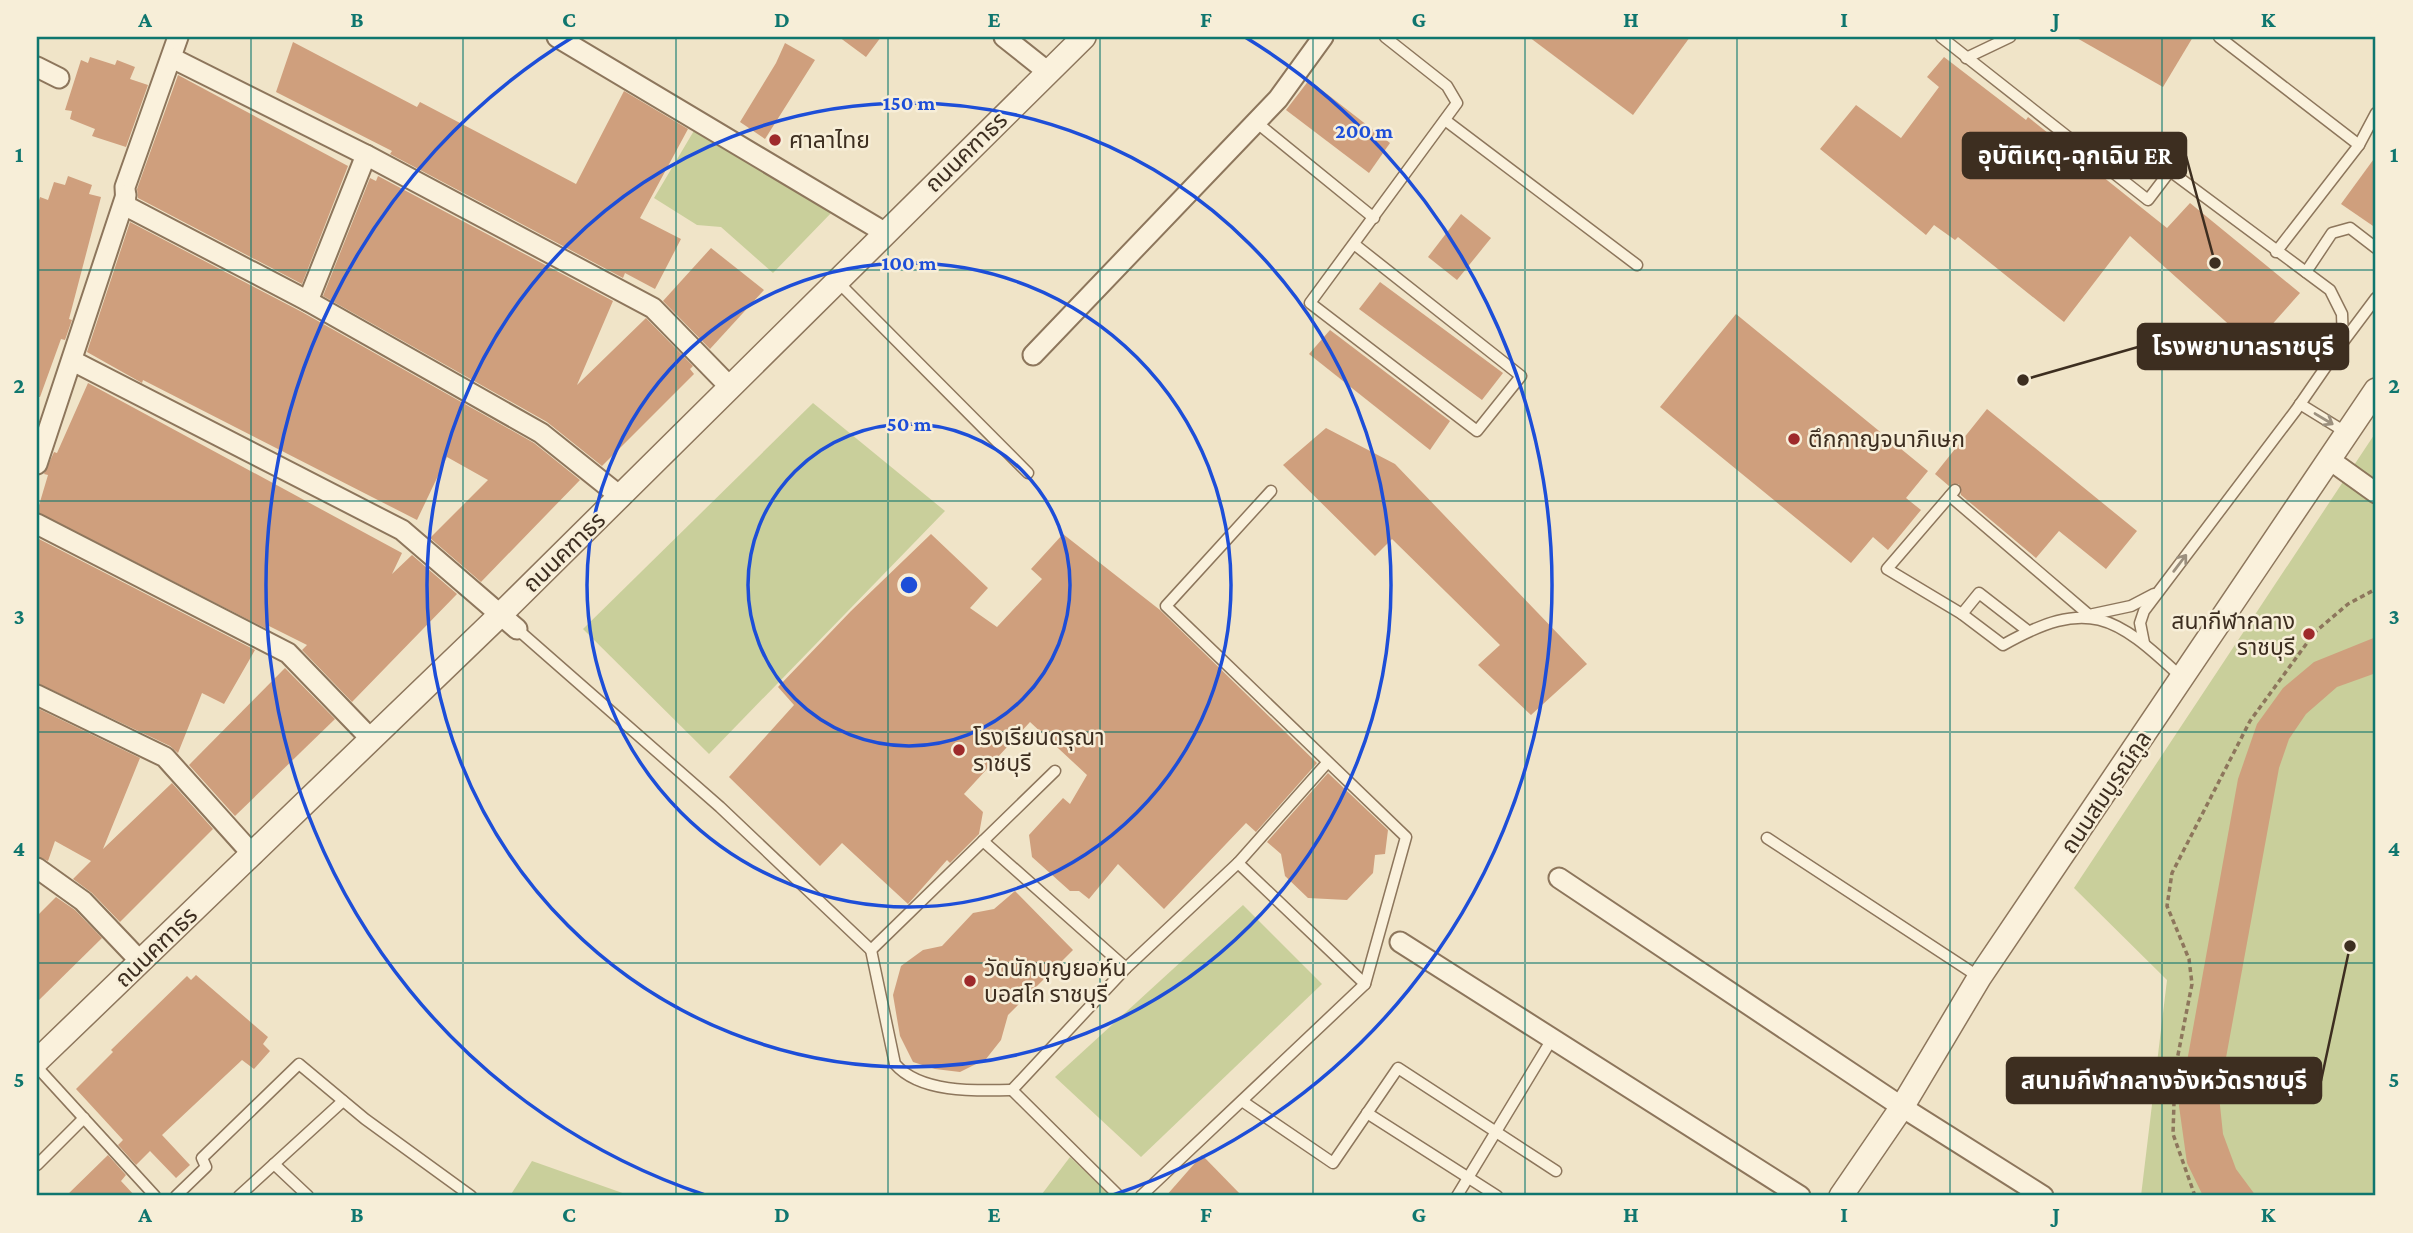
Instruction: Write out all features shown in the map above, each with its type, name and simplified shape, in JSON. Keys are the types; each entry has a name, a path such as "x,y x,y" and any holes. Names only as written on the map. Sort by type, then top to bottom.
{"street":[{"path":"178,37 125,187 126,206 307,301 541,433 621,497"},
{"path":"557,37 884,232"},
{"path":"1004,37 1048,72"},
{"name":"ถนนคฑาธร","path":"39,1057 253,855 371,739 509,622 621,497 884,232 1084,37"},
{"path":"1034,355 1278,99 1323,37"},
{"path":"172,58 366,155 653,308 731,388"},
{"path":"37,67 59,78"},
{"path":"307,301 366,155"},
{"path":"37,464 43,425 73,361 126,195"},
{"path":"73,361 402,530 509,622"},
{"name":"ถนนสมบูรณ์กูล","path":"1841,1196 1902,1107 1979,978 2376,390"},
{"path":"2330,460 2376,493"},
{"path":"37,524 288,653 371,739"},
{"path":"37,695 165,757 253,855"},
{"path":"37,868 83,901 141,962"},
{"path":"1559,878 1902,1107 2043,1196"},
{"path":"1400,942 1800,1196"}],"lane":[{"path":"1354,244 1521,376 1477,430 1310,303 1457,103 1447,86 1385,37"},
{"path":"1941,37 2148,200 2170,171 2330,290 2342,314 2343,342"},
{"path":"1966,58 2010,37"},
{"path":"2219,37 2359,145"},
{"path":"2276,252 2359,145 2376,113"},
{"path":"1445,120 1637,265"},
{"path":"1256,122 1374,218"},
{"path":"2306,272 2332,233 2350,228 2376,248"},
{"path":"836,281 1028,473"},
{"path":"2144,643 2140,623 2144,611 2376,298"},
{"path":"2300,404 2348,433"},
{"path":"1141,1196 1365,984 1406,837 1166,607 1271,491"},
{"path":"2158,592 2131,606 2089,615 2028,631 2003,645 1962,614 1887,569 1952,493 2002,534 2089,615 2110,621 2144,643 2183,679"},
{"path":"1962,614 1979,593 2028,631"},
{"path":"509,622 720,807 871,950 895,1064 904,1074 918,1082 1012,1090 1119,1196"},
{"path":"1012,1090 1126,968 1238,863 1327,763"},
{"path":"871,950 1055,771"},
{"path":"1767,838 1979,978"},
{"path":"983,841 1126,968"},
{"path":"1238,863 1365,984"},
{"path":"1457,1196 1552,1039"},
{"path":"39,1057 84,1118 155,1196"},
{"path":"176,1196 206,1167 202,1158 299,1064 343,1101 471,1196"},
{"path":"1242,1101 1333,1163 1398,1068 1556,1171"},
{"path":"239,1196 343,1101"},
{"path":"1367,1113 1497,1196"},
{"path":"37,1165 84,1118"},
{"path":"274,1164 308,1196"}],"path":[{"path":"2195,1196 2173,1134 2175,1070 2192,984 2189,959 2167,906 2172,873 2250,721 2315,632 2348,604 2376,589"}],"green space":[{"path":"695,129 833,211 773,273 721,227 697,225 654,198"},
{"path":"813,403 945,511 709,754 583,629"},
{"name":"สนากีฬากลาง ราชบุรี","path":"2376,432 2376,1196 2141,1196 2167,980 2074,888"},
{"path":"1243,905 1322,984 1141,1157 1055,1077"},
{"path":"1070,1157 1111,1196 1044,1196 1042,1194"},
{"path":"532,1161 631,1196 510,1196"}],"building":[{"path":"839,37 881,37 866,57"},
{"path":"1529,37 1690,37 1633,115"},
{"path":"2075,37 2193,37 2163,87"},
{"path":"293,42 417,107 420,102 576,184 624,91 688,129 640,218 681,239 655,289 625,273 623,278 390,154 392,151 276,92"},
{"path":"785,43 815,60 765,139 740,122"},
{"path":"90,57 115,65 117,60 135,67 130,79 148,85 126,147 92,136 95,129 70,119 72,111 65,110 81,60 88,63"},
{"path":"1944,57 2026,120 2028,117 2167,228 2190,203 2300,293 2253,346 2130,236 2064,322 1958,237 1955,240 1934,225 1926,235 1820,149 1856,105 1901,138 1939,87 1927,77"},
{"path":"178,75 348,166 302,284 138,198 137,189"},
{"path":"1309,80 1390,143 1369,173 1286,110"},
{"path":"2376,156 2376,228 2341,204"},
{"path":"68,176 92,185 89,194 101,197 69,319 72,320 65,340 61,339 40,397 37,397 37,207 40,197 48,200 54,182 65,185"},
{"path":"378,176 613,301 577,385 646,318 693,366 690,369 694,374 602,466 547,422 323,296 370,178 376,181"},
{"path":"1461,214 1491,238 1457,280 1428,257"},
{"path":"130,222 302,312 534,443 580,480 481,582 430,538 488,480 447,457 417,520 143,380 142,383 87,352"},
{"path":"711,248 764,290 710,349 663,301"},
{"path":"1380,282 1503,373 1482,400 1359,309"},
{"name":"ตึกกาญจนาภิเษก","path":"1736,314 1928,471 1906,498 1921,510 1888,550 1873,537 1851,563 1660,407"},
{"path":"1330,330 1450,421 1430,450 1309,354"},
{"path":"88,383 402,553 392,574 412,555 457,594 352,702 302,650 307,645 269,626 267,629 37,512 48,475 44,474 54,452 57,453"},
{"path":"1987,409 2137,531 2106,569 2059,531 2036,558 1961,495 1959,484 1949,486 1935,474"},
{"path":"1326,428 1395,464 1587,664 1531,715 1478,665 1500,645 1392,539 1375,556 1283,465"},
{"path":"931,534 988,588 970,608 997,627 1042,579 1031,569 1063,534 1160,610 1317,763 1256,832 1246,823 1164,909 1118,864 1089,899 1079,891 1070,891 1032,857 1029,835 1063,798 1070,804 1087,775 1030,722 964,794 983,812 979,834 950,863 947,860 908,904 842,843 820,866 729,777 794,705 778,687 851,611"},
{"path":"37,538 255,650 224,704 202,693 178,753 170,746 37,683"},
{"path":"2376,637 2376,673 2337,687 2306,714 2289,739 2279,768 2219,1096 2223,1134 2236,1169 2256,1196 2203,1196 2187,1163 2179,1106 2238,779 2257,724 2283,688 2314,662"},
{"path":"285,668 335,719 235,816 189,765"},
{"path":"37,708 140,758 103,849 172,783 213,829 120,922 92,893 73,879 91,861 55,841 48,861 37,856"},
{"path":"1328,773 1388,830 1385,854 1375,855 1373,873 1347,900 1308,898 1285,876 1281,854 1267,842"},
{"name":"วัดนักบุญยอห์น บอสโก ราชบุรี","path":"1015,891 1073,950 1008,1015 1001,1040 986,1059 960,1072 935,1069 913,1062 900,1036 893,995 901,966 923,950 942,946 973,913 994,909"},
{"path":"56,897 75,910 102,938 37,1002 37,916"},
{"path":"196,975 268,1037 263,1044 270,1051 254,1069 242,1060 162,1135 190,1165 176,1178 150,1151 136,1165 118,1145 123,1140 76,1089 113,1052 111,1050 187,976 191,980"},
{"path":"108,1155 126,1175 121,1181 135,1196 66,1196"},
{"path":"1202,1155 1242,1196 1166,1196"}],"place":[{"name":"ศาลาไทย","path":"775,140"},
{"name":"อุบัติเหตุ-ฉุกเฉิน ER","path":"2215,263"},
{"name":"โรงพยาบาลราชบุรี","path":"2023,380"},
{"name":"ตึกกาญจนาภิเษก","path":"1794,439"},
{"name":"สนากีฬากลาง ราชบุรี","path":"2309,634"},
{"name":"โรงเรียนดรุณา ราชบุรี","path":"959,750"},
{"name":"สนามกีฬากลางจังหวัดราชบุรี","path":"2350,946"},
{"name":"วัดนักบุญยอห์น บอสโก ราชบุรี","path":"970,981"}]}
